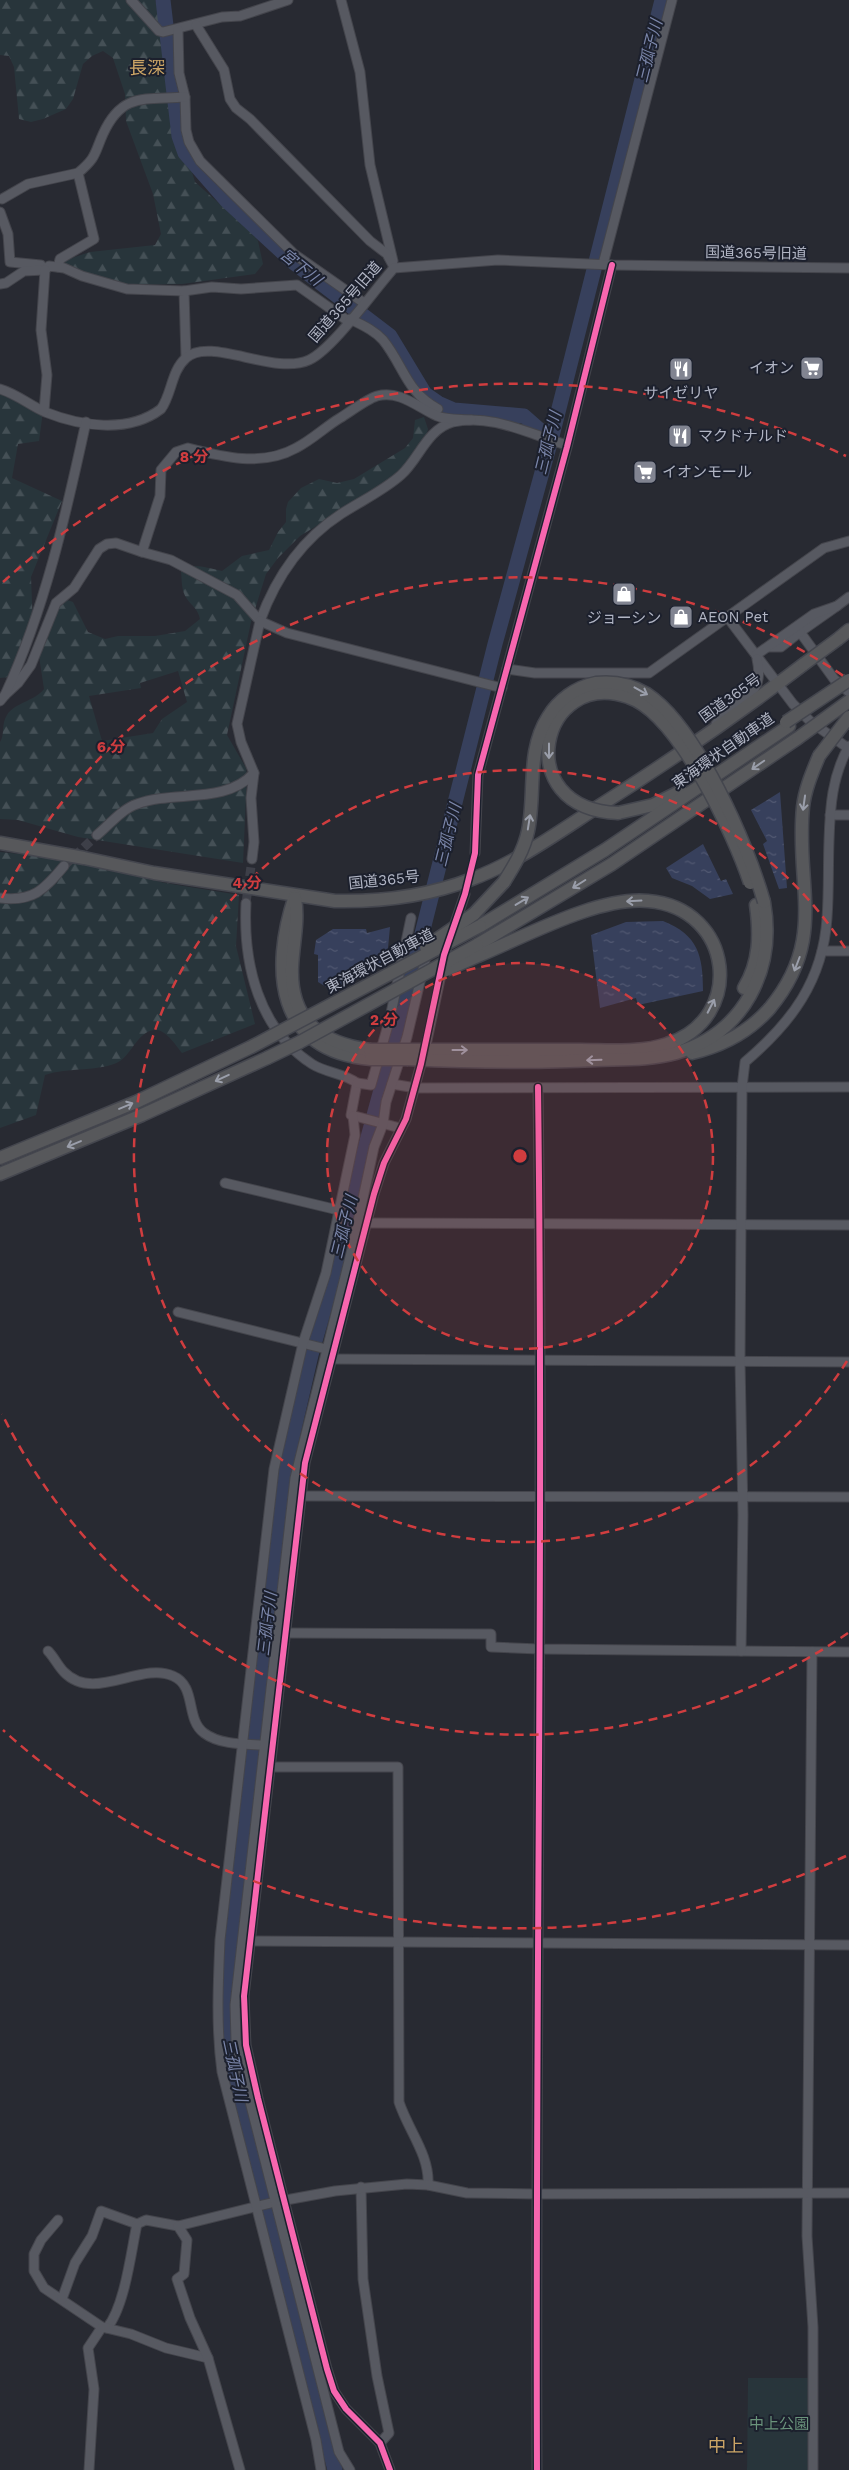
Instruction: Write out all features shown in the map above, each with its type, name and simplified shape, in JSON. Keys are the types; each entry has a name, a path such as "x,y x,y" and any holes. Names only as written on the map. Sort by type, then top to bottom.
{"highway":[{"name":"国道365号","path":"0,843 154,873 295,896 362,901 420,894 442,889 471,880 514,860 646,777 710,733 849,630"},
{"name":"東海環状自動車道","path":"0,1158 136,1102 251,1047 480,926 605,850 849,681"},
{"path":"324,1010 417,953 474,914 504,882 521,852 528,832 534,759 541,728 555,706 566,696 577,689 605,682 633,687 647,694 671,716 683,733 730,812 752,861 760,903 768,931 765,959 760,975 746,1002 733,1018 707,1039 692,1047 661,1057"},
{"path":"295,896 288,915 283,968 287,1002 293,1016 304,1032 323,1047 343,1056 617,1050 668,1044 691,1037 712,1026 738,998 754,967 758,949 760,903 722,818 694,768 664,724 642,704 630,697 605,692 593,694 570,706 554,725 549,737 549,763 558,785 577,803 602,812 618,813 634,811 668,798 788,724"},
{"name":"東海環状自動車道","path":"478,950 612,864 798,738 849,701"},
{"path":"409,1055 484,1062 661,1057 711,1048 738,1035 765,1013 794,972 800,956 806,919 803,807 809,782 819,756 849,717"},
{"path":"0,1174 133,1118 332,1028 478,950 607,905 629,900 646,900 680,908 692,916 710,935 718,954 720,977 717,992 705,1017 696,1028 668,1044"}],"street":[{"path":"131,0 163,32 176,31 222,17 240,16 288,0"},
{"path":"253,0 254,10"},
{"path":"341,0 360,72 370,165 394,266"},
{"path":"475,853 478,775 507,669 672,0"},
{"path":"196,25 224,70 228,94 236,108 250,119 370,241 386,254 394,266"},
{"path":"176,31 179,97 187,136 200,161 294,254 363,305"},
{"path":"1,197 28,184 78,173 96,155 102,136 117,111 139,99 179,97"},
{"path":"44,411 47,374 41,330 51,268 60,259 94,239 78,173"},
{"path":"0,212 8,234 10,262 51,268 127,289 184,291 212,287 241,289 297,285 350,319 375,332 382,340 412,389 422,400 447,414 471,420"},
{"name":"国道365号旧道","path":"186,357 210,351 278,364 298,364 310,360 321,352 363,305 394,266 498,260 587,264 849,268"},
{"path":"0,284 6,283 24,271 51,268"},
{"path":"0,389 21,397 44,411 105,426 121,425 156,412 164,405 175,374 186,357 184,291"},
{"path":"142,552 160,496 161,470 179,450 188,448 242,459 258,459 286,452 296,448 326,426 373,398 389,395 402,398 439,417 514,426 563,444"},
{"path":"252,859 254,842 251,798 254,773 241,742 237,724 260,621 282,574 301,548 318,530 403,474 419,451 442,427 450,423 471,420"},
{"path":"2,698 28,641 43,594 86,422"},
{"path":"507,669 535,673 650,673 824,548 849,541"},
{"path":"2,698 18,683 31,665 56,603 74,588 99,549 112,543 171,560 237,595 260,621 287,633 502,688"},
{"path":"768,647 781,647 849,598"},
{"path":"756,655 814,614 837,606"},
{"path":"728,618 777,684 811,722 848,747 832,789 828,919 822,951 812,982 793,1014 772,1039 745,1062 742,1088 740,1225 741,1651"},
{"path":"800,632 834,679 849,692"},
{"path":"710,733 724,714 758,687 760,673 756,655"},
{"path":"97,835 137,804 225,790 240,785 254,773"},
{"path":"830,815 849,815"},
{"path":"0,898 22,900 32,896 48,884 64,866"},
{"path":"426,1045 444,956 465,894"},
{"path":"246,903 244,932 246,948 264,1012 283,1037 303,1058 322,1069 350,1078 357,1083 371,1085 390,1018 411,918"},
{"path":"266,1767 263,1745 295,1478 327,1356 374,1147 407,1037 428,950"},
{"path":"822,951 849,951"},
{"path":"350,2470 338,2452 275,2202 236,2040 235,2005 285,1633 305,1463 327,1356 366,1223 384,1163 406,1119 422,1064"},
{"path":"321,2470 316,2440 222,2072 217,2040 220,1940 274,1469 303,1343 326,1273 338,1210 356,1135 357,1083"},
{"path":"392,1084 416,1088 849,1087"},
{"path":"537,2470 536,2194 541,1360 538,1087"},
{"path":"356,1117 400,1128"},
{"path":"225,1183 338,1210"},
{"path":"366,1223 849,1225"},
{"path":"178,1312 303,1343 327,1356 541,1360 849,1362"},
{"path":"300,1496 849,1497"},
{"path":"285,1633 491,1634 491,1647 540,1649 849,1652"},
{"path":"48,1651 57,1660 63,1672 85,1683 98,1684 163,1672 176,1676 184,1684 189,1694 194,1719 201,1730 216,1740 263,1745"},
{"path":"812,1652 808,2236 813,2327 813,2470"},
{"path":"266,1767 398,1767 399,2102 429,2170 428,2185"},
{"path":"245,1941 849,1945"},
{"path":"245,1941 244,1996 246,2045 327,2369 334,2391 346,2409 380,2443 390,2470"},
{"path":"62,2298 75,2263 92,2236 101,2211 137,2224 146,2220 178,2226 285,2200 360,2188 428,2185 467,2193 849,2193"},
{"path":"360,2188 363,2279 377,2376 389,2433 380,2443"},
{"path":"58,2220 41,2240 34,2254 34,2271 44,2288 104,2327 131,2334 166,2348 208,2358"},
{"path":"90,2470 94,2389 88,2348 104,2327 111,2323 123,2290 137,2224"},
{"path":"178,2226 187,2240 184,2274 178,2280 190,2318 208,2358 240,2470"}],"green space":[{"path":"0,0 155,0 174,70 172,108 195,182 251,232 258,241 263,264 255,274 182,284 120,285 68,271 60,262 90,252 155,245 161,234 153,194 126,121 125,94 113,58 103,51 92,56 83,64 73,99 66,109 31,122 19,119 14,67 9,56 0,55"},
{"path":"0,392 43,411 39,441 18,444 12,478 62,501 31,577 33,627 9,677 0,678"},
{"path":"424,417 428,429 425,440 419,450 392,480 300,536 278,558 266,574 251,622 227,735 246,768 247,774 243,863 78,837 18,820 0,819 0,742 4,722 10,711 44,689 39,656 40,635 61,602 67,600 73,602 88,632 105,639 118,636 155,636 185,631 200,619 184,593 181,571 190,566 195,566 222,571 242,556 269,550 278,532 286,522 288,502 301,488 319,479 337,483 354,479 405,448 413,438 415,420","holes":["178,671 187,702 162,719 153,733 102,741 89,696 141,688 140,683"]},
{"path":"0,852 58,858 165,883 239,895 236,946 255,1024 182,1053 164,1033 151,1030 141,1037 125,1057 113,1064 104,1067 63,1071 45,1075 36,1115 0,1128"},
{"name":"中上公園","path":"748,2378 811,2378 810,2470 747,2470"}],"water":[{"path":"780,792 787,888 779,889 763,844 767,841 751,810"},
{"path":"703,844 721,881 726,879 733,894 710,899 692,886 672,878 666,868"},
{"path":"663,921 684,933 696,948 702,967 703,991 638,1005 636,998 600,1008 591,935 626,922"},
{"path":"390,927 387,959 333,991 318,982 318,955 314,954 316,940 333,929 366,929 367,933"}],"waterway":[{"name":"宮下川","path":"163,0 179,136 185,153 227,201 293,262 390,336 425,394 438,403 454,410 524,416 541,431 552,436"},
{"name":"三孤子川","path":"335,2470 268,2215 227,2046 226,1978 281,1494 311,1355 402,1013 495,644 552,436 662,0"}],"tunnel":[{"path":"64,866 97,835"},
{"path":"465,894 475,853"},
{"path":"246,903 252,859"}],"cycle path":[{"path":"390,2470 380,2443 346,2409 334,2391 327,2369 246,2045 244,1996 305,1463 374,1194 384,1163 406,1119 421,1064 444,955 465,894 475,853 478,775 567,447 612,265"},
{"path":"537,2470 540,1606 538,1087"}],"place":[{"name":"イオン","path":"812,368"},
{"name":"サイゼリヤ","path":"681,369"},
{"name":"マクドナルド","path":"680,436"},
{"name":"イオンモール","path":"645,472"},
{"name":"ジョーシン","path":"624,594"},
{"name":"AEON Pet","path":"681,617"}],"district":[{"name":"長深","path":"147,67"},
{"name":"中上","path":"726,2445"}]}
